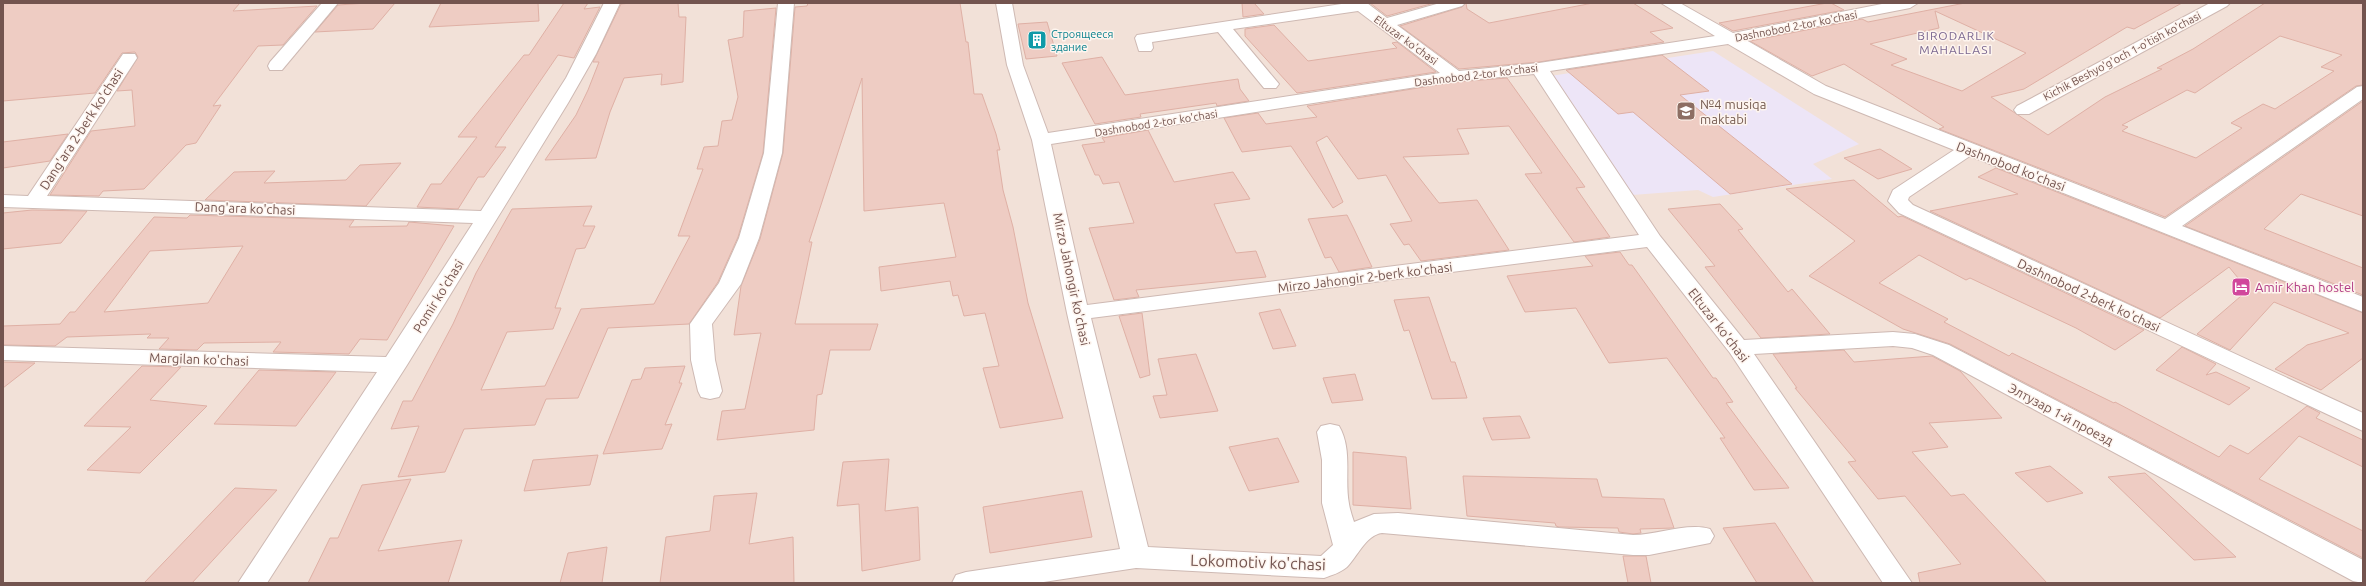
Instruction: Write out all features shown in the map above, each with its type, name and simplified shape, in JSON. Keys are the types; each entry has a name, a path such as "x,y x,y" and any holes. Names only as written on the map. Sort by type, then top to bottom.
{"street":[{"path":"276,66 330,3"},
{"name":"Pomir ko'chasi","path":"252,583 395,365 487,217 598,38 612,3"},
{"path":"710,391 703,360 701,324 733,277 749,238 771,160 786,3"},
{"name":"Mirzo Jahongir ko'chasi","path":"1004,3 1015,65 1042,140 1078,313 1136,557"},
{"path":"1384,24 1457,3"},
{"name":"Dashnobod ko'chasi","path":"1669,3 1729,39 1820,90 2363,305"},
{"name":"Dashnobod 2-tor ko'chasi","path":"1042,140 1455,76 1539,68 1729,39 1870,7 1910,3"},
{"name":"Kichik Beshyo'g'och 1-o'tish ko'chasi","path":"2023,110 2222,3"},
{"path":"1145,48 1143,38 1358,4"},
{"name":"Eltuzar ko'chasi","path":"1358,4 1455,76"},
{"path":"1222,26 1270,84"},
{"name":"Dang'ara 2-berk ko'chasi","path":"34,201 129,58"},
{"name":"Eltuzar ko'chasi","path":"1539,68 1652,240 1738,348 1898,583"},
{"path":"2167,227 2363,91"},
{"name":"Dashnobod 2-berk ko'chasi","path":"1968,149 1900,194 1898,201 1906,209 2363,423"},
{"name":"Dang'ara ko'chasi","path":"3,200 487,217"},
{"name":"Mirzo Jahongir 2-berk ko'chasi","path":"1078,313 1652,240"},
{"name":"Элтузар 1-й проезд","path":"1738,348 1893,339 1915,342 1941,350 2363,573"},
{"name":"Margilan ko'chasi","path":"3,353 395,365"},
{"path":"1330,432 1335,460 1335,503 1348,548"},
{"name":"Lokomotiv ko'chasi","path":"966,583 1136,557 1324,567 1335,564 1366,527 1379,523 1398,523 1633,545 1649,545 1700,536"}],"shaded area":[{"path":"3,3 2363,3 2363,583 3,583"},
{"name":"№4 musiqa maktabi","path":"1713,51 1859,144 1813,164 1832,179 1713,197 1698,190 1619,196 1544,77"}],"building":[{"path":"3,3 240,3 233,11 317,6 283,45 258,46 213,106 221,105 196,143 186,145 144,189 103,191 99,196 50,195 91,131 135,126 132,90 117,91 138,57 135,52 122,53 95,93 3,101"},
{"path":"395,3 373,29 315,32 338,5"},
{"path":"441,3 538,3 539,21 429,27"},
{"path":"564,3 588,3 584,9 600,7 574,58 558,55 495,147 506,147 484,177 478,177 458,209 417,207 431,184 441,184 477,137 458,137 524,55 529,55"},
{"path":"678,3 679,17 686,17 683,82 661,85 662,74 624,78 610,112 596,158 545,160 576,115 599,62 593,62 621,4"},
{"path":"808,3 960,3 966,42 968,42 974,94 982,94 996,134 1000,150 997,150 1003,190 1013,227 1028,303 1063,418 1000,428 983,368 999,366 985,313 964,316 958,295 953,296 950,281 881,291 879,267 956,257 944,203 864,211 862,78 809,242 812,242 795,324 878,324 870,350 830,350 822,394 817,395 814,430 717,440 722,411 745,409 761,333 734,335 741,286 760,239 783,153 795,7 807,6"},
{"path":"1242,3 1254,3 1264,14 1243,17"},
{"path":"1370,3 1434,3 1387,16"},
{"path":"1466,3 1467,9 1489,23 1593,3 1633,3 1673,28 1650,32 1664,42 1539,62 1459,69 1400,26 1462,7"},
{"path":"1831,3 1844,10 1733,31 1719,23"},
{"path":"1965,3 2182,3 2134,29 2127,27 2024,89 1991,97 2048,135 2105,97 2162,69 2157,68 2193,49 2265,3 2363,3 2363,85 2356,86 2165,217 1939,129 1944,127 1844,64 1812,76 1750,41 1862,19 1868,22","holes":["1935,11 2026,53 1962,91 1891,65 1907,59 1870,44 1939,28","2280,36 2342,55 2321,67 2334,71 2275,109 2263,104 2231,123 2242,128 2196,158 2122,131 2128,127 2122,125 2187,90 2195,93"]},
{"path":"776,8 763,153 738,237 718,282 689,324 608,328 578,398 546,399 535,425 464,429 445,472 398,477 419,426 391,429 403,401 412,401 453,324 476,273 512,209 592,206 583,226 595,226 585,248 576,249 555,308 561,308 553,329 507,332 481,390 545,386 581,309 654,304 690,236 678,236 703,169 697,169 704,147 718,146 722,121 732,120 738,97 728,40 743,37 744,11"},
{"name":"Строящееся здание","path":"1047,22 1057,56 1026,59 1018,24"},
{"path":"1274,25 1308,61 1397,48 1392,43 1397,42 1436,72 1297,93 1245,36 1245,29"},
{"path":"1662,55 1709,91 1680,95 1792,184 1730,194 1633,112 1618,114 1566,70"},
{"path":"1102,57 1125,95 1238,79 1240,89 1249,101 1217,106 1216,103 1140,114 1141,117 1095,124 1062,63"},
{"path":"1507,78 1585,187 1576,188 1610,237 1574,242 1525,174 1542,173 1509,126 1457,129 1469,154 1403,157 1439,203 1477,200 1509,250 1421,261 1409,244 1404,245 1390,224 1412,221 1386,175 1358,179 1327,136 1316,142 1343,202 1333,208 1291,146 1242,152 1224,118 1258,113 1266,124 1317,117 1307,106 1455,82"},
{"path":"2363,101 2363,216 2301,194 2264,229 2363,268 2363,295 2185,226"},
{"path":"1148,130 1174,182 1233,172 1250,199 1214,204 1236,253 1256,251 1266,277 1136,290 1139,297 1114,300 1089,228 1134,223 1119,182 1103,184 1099,175 1095,175 1082,145 1105,142 1102,138"},
{"path":"68,134 50,161 3,168 3,142"},
{"path":"1880,149 1912,169 1878,179 1844,158"},
{"path":"401,163 366,206 205,200 234,172 275,171 264,183 346,180 360,165"},
{"path":"1996,168 2363,313 2363,358 2321,390 2275,369 2307,345 2349,333 2274,302 2230,350 2197,334 2248,290 2229,267 2160,318 1930,211 2018,194 1978,177"},
{"path":"1854,180 1898,217 1902,216 2144,330 2115,350 2076,328 1970,278 1966,280 1919,255 1879,283 1948,319 1944,322 2009,356 2012,353 2114,403 2115,402 2219,457 2230,445 2248,454 2307,406 2320,413 2316,418 2363,440 2363,467 2299,436 2259,479 2363,531 2363,558 1950,344 1903,329 1809,276 1855,241 1786,189"},
{"path":"1720,204 1743,229 1738,230 1788,292 1792,289 1830,334 1761,338 1705,267 1715,266 1668,209"},
{"path":"32,210 87,211 61,243 3,249 3,213"},
{"path":"190,215 354,220 349,227 407,226 409,222 454,226 387,340 360,339 349,354 273,352 281,342 204,343 197,350 159,349 169,338 147,338 151,334 67,337 55,346 3,345 3,326 60,324 70,312 75,312 154,217 187,218","holes":["243,246 208,303 104,312 150,251"]},
{"path":"1347,215 1372,267 1339,272 1331,257 1325,258 1308,219"},
{"path":"1620,252 1629,265 1632,265 1713,378 1716,378 1733,402 1726,403 1789,488 1754,490 1720,438 1725,438 1667,358 1609,363 1576,308 1525,312 1507,276 1593,266 1585,256"},
{"path":"1429,297 1451,362 1455,362 1467,398 1432,399 1409,330 1404,331 1394,300"},
{"path":"1280,309 1296,346 1273,349 1259,313"},
{"path":"1142,313 1150,375 1140,378 1119,316"},
{"path":"2182,347 2216,364 2206,375 2216,372 2250,388 2229,405 2156,370"},
{"path":"1844,350 1854,362 1932,356 1960,371 2002,418 1929,423 1948,447 1912,452 1951,496 1964,494 2047,583 1920,583 1918,573 1961,564 1905,496 1878,499 1848,462 1856,461 1795,388 1797,388 1773,354"},
{"path":"1196,354 1218,411 1160,418 1153,396 1167,395 1158,359"},
{"path":"3,362 35,363 3,388"},
{"path":"142,366 181,367 150,400 207,406 140,473 87,470 131,427 84,426"},
{"path":"685,366 679,383 682,383 665,425 672,424 662,449 603,454 632,380 641,379 645,368"},
{"path":"259,370 336,372 296,426 214,424"},
{"path":"1355,374 1363,400 1332,403 1323,378"},
{"path":"1520,416 1530,438 1492,440 1483,418"},
{"path":"1278,438 1299,482 1249,491 1229,447"},
{"path":"1353,452 1406,457 1411,509 1353,505"},
{"path":"598,455 590,485 524,491 533,460"},
{"path":"889,459 885,511 918,507 920,560 862,571 859,504 837,506 843,462"},
{"path":"2050,466 2083,493 2047,502 2015,473"},
{"path":"2145,473 2236,557 2194,560 2108,477"},
{"path":"1463,476 1597,479 1602,497 1664,499 1674,528 1640,529 1641,533 1633,534 1619,532 1618,528 1559,527 1556,526 1555,523 1467,516"},
{"path":"411,479 378,551 462,540 448,583 308,583 330,538 338,538 362,485"},
{"path":"235,488 277,490 192,583 144,583"},
{"path":"1082,491 1092,537 990,553 983,507"},
{"path":"757,493 749,544 793,537 794,583 660,583 666,537 710,531 714,496"},
{"path":"1775,523 1814,583 1757,583 1723,528"},
{"path":"607,547 602,583 560,583 568,553"},
{"path":"1623,556 1646,556 1651,583 1628,583"}],"place":[{"name":"Строящееся здание","path":"1037,40"},
{"name":"№4 musiqa maktabi","path":"1686,111"},
{"name":"Amir Khan hostel","path":"2241,287"}],"district":[{"name":"BIRODARLIK MAHALLASI","path":"1956,43"}]}
